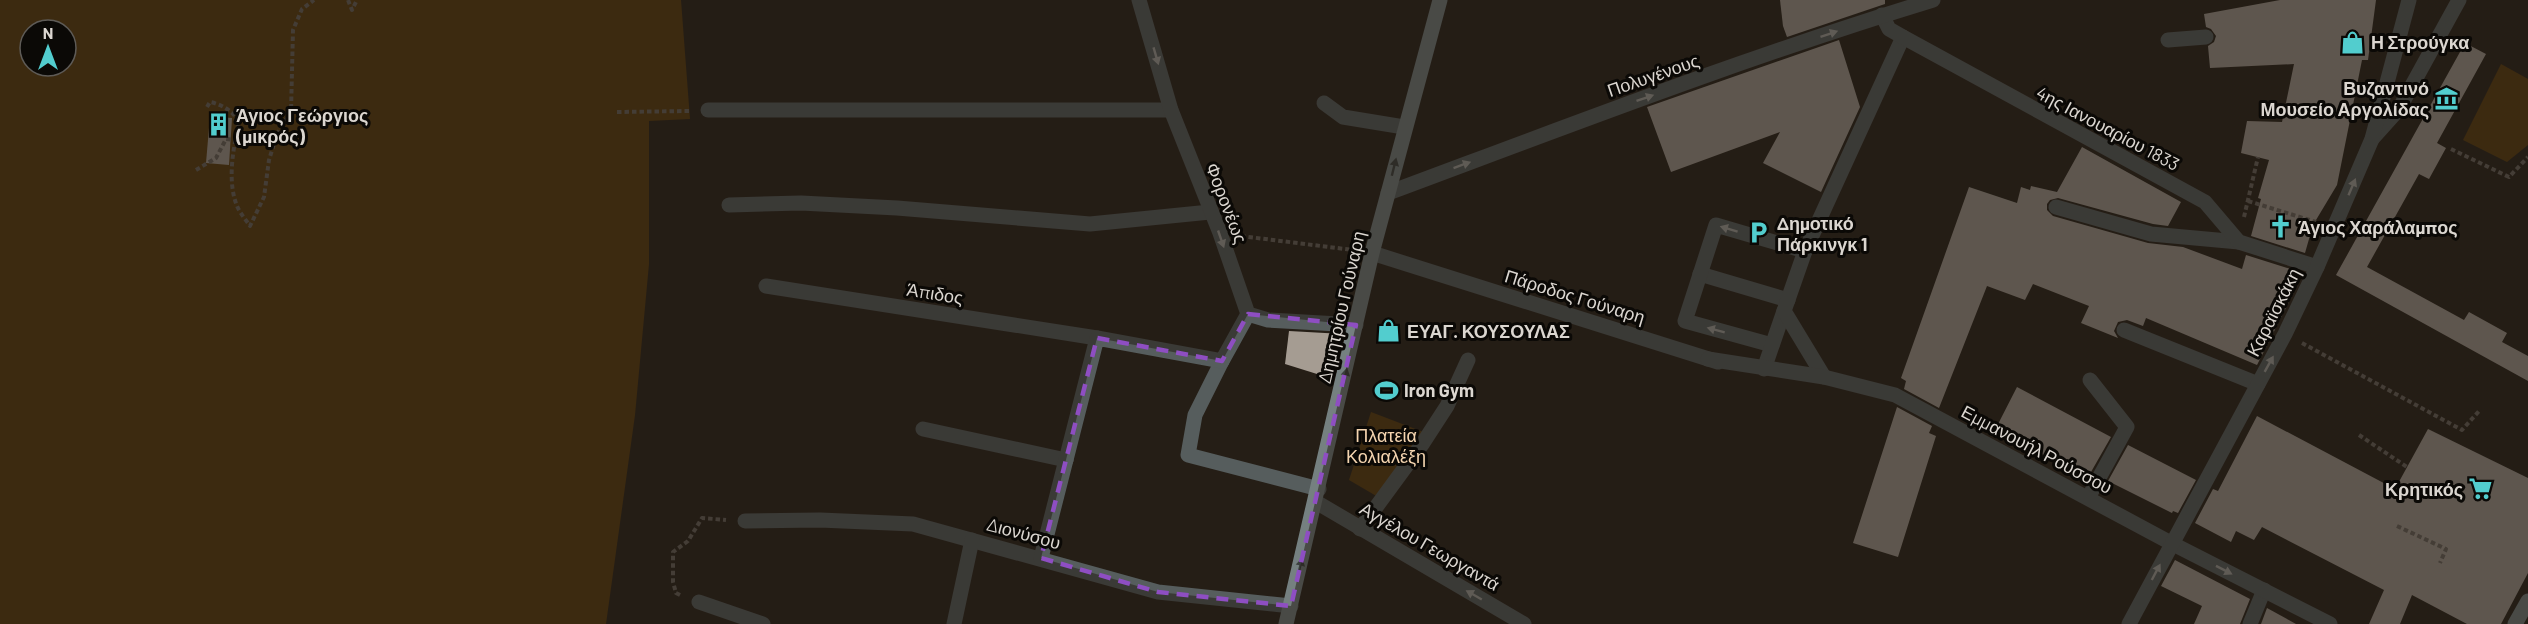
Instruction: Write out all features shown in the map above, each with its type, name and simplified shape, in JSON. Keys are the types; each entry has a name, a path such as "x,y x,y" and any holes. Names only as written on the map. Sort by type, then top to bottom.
{"main road":[{"name":"Δημητρίου Γούναρη","path":"1286,624 1318,495 1372,253 1404,127 1440,0"},
{"path":"2515,624 2528,601"}],"street":[{"name":"Φορονέως","path":"1139,0 1171,110 1220,233 1248,314"},
{"name":"Πολυγένους","path":"1388,193 1612,110 1882,15 1933,0"},
{"name":"Καραϊσκάκη","path":"2129,624 2285,334 2318,267 2372,139 2409,0"},
{"path":"2372,139 2399,109 2459,0"},
{"name":"4ης Ιανουαρίου 1833","path":"1882,15 1889,29 2205,202 2239,242"},
{"path":"1766,373 1772,345 1805,251 1903,37"},
{"path":"2168,40 2206,37"},
{"path":"1324,103 1343,117 1404,127"},
{"path":"708,110 1171,110"},
{"path":"729,205 801,203 897,208 1090,224 1210,212"},
{"path":"2056,207 2151,234 2239,242 2318,267"},
{"path":"1772,345 1685,321 1716,225 1805,251"},
{"name":"Πάροδος Γούναρη","path":"1372,253 1708,359 1766,373"},
{"path":"1700,274 1786,306 1824,377"},
{"name":"Άπιδος","path":"766,286 1097,338 1222,362"},
{"path":"1222,362 1248,314 1268,320 1356,325"},
{"path":"2124,330 2258,384"},
{"path":"1041,558 1097,338"},
{"path":"1360,528 1429,434 1447,406 1468,360"},
{"name":"Αγγέλου Γεωργαντά","path":"1222,362 1195,415 1188,455 1318,495 1360,528 1524,624"},
{"name":"Εμμανουήλ Ρούσσου","path":"1766,373 1824,377 1895,395 2172,543 2330,624"},
{"path":"2088,498 2127,427 2090,380"},
{"path":"923,429 1066,460"},
{"name":"Διονύσου","path":"745,521 820,520 913,524 1158,592 1291,606"},
{"path":"954,624 972,540"},
{"path":"2250,624 2264,590"},
{"path":"699,602 763,624"}],"path":[{"path":"207,107 210,102 220,104 235,115 239,123 234,140 232,179 237,206 250,226 264,197 277,134 291,112 293,30 302,9 314,0"},
{"path":"348,0 352,10 357,0"},
{"path":"617,112 708,110"},
{"path":"196,170 216,158 226,139 234,140"},
{"path":"2451,148 2509,177 2528,157"},
{"path":"2239,242 2258,158"},
{"path":"2248,201 2334,227"},
{"path":"1220,233 1372,253"},
{"path":"2285,334 2462,430 2480,410"},
{"path":"2359,435 2407,468"},
{"path":"676,593 672,572 673,552 688,541 702,518"},
{"path":"2397,526 2446,549 2440,563"}],"highlighted area":[{"path":"1248,314 1356,325 1291,606 1158,592 1041,558 1097,338 1222,361"}],"green space":[{"path":"0,0 681,0 690,119 649,121 649,264 635,415 606,624 0,624"},
{"path":"2501,64 2528,79 2528,145 2507,162 2463,140"},
{"name":"Πλατεία Κολιαλέξη","path":"1371,412 1426,433 1378,497 1349,480"}],"building":[{"path":"1780,0 1885,0 1885,4 1787,37 1783,26"},
{"path":"2280,0 2376,0 2368,60 2362,60 2337,185 2313,225 2305,253 2251,236 2261,199 2258,198 2269,160 2241,153 2247,121 2282,122 2294,64 2210,68 2208,46 2214,42 2216,36 2211,29 2206,27 2204,14"},
{"path":"1839,40 1860,107 1821,192 1763,163 1780,132 1671,172 1647,107"},
{"path":"2465,43 2486,54 2437,143 2446,148 2429,179 2419,174 2367,267 2464,320 2469,312 2507,333 2502,342 2528,356 2528,381 2336,275"},
{"path":"210,116 232,118 229,165 206,163"},
{"path":"2082,147 2181,202 2168,226 2058,198 2050,200 2047,204 2047,210 2053,216 2148,243 2183,247 2242,269 2246,255 2300,272 2293,294 2257,365 2146,318 2143,326 2127,320 2118,322 2114,331 2118,338 2081,323 2089,306 2033,284 2025,300 1987,286 1939,408 1904,389 1906,381 1901,378 1969,187 2017,203 2021,187 2030,190 2031,186 2057,192"},
{"path":"1289,331 1343,334 1333,379 1285,364"},
{"path":"2017,387 2111,437 2091,472 2087,470 2084,476 1995,430"},
{"path":"1897,407 1932,426 1929,433 1936,436 1898,557 1853,543"},
{"path":"2257,416 2395,489 2428,429 2528,478 2528,573 2501,624 2467,624 2412,595 2400,624 2369,624 2384,590 2262,527 2254,540 2236,531 2231,542 2195,523 2213,489 2218,491"},
{"path":"2128,445 2196,480 2178,513 2173,511 2172,513 2108,481"},
{"path":"2175,560 2250,599 2240,624 2194,624 2202,606 2161,586"},
{"path":"2267,608 2296,624 2261,624"}],"place":[{"name":"Η Στρούγκα","path":"2353,42"},
{"name":"Βυζαντινό Μουσείο Αργολίδας","path":"2447,98"},
{"name":"Άγιος Γεώργιος (μικρός)","path":"218,125"},
{"name":"Άγιος Χαράλαμπος","path":"2280,227"},
{"name":"Δημοτικό Πάρκινγκ 1","path":"1759,233"},
{"name":"ΕΥΑΓ. ΚΟΥΣΟΥΛΑΣ","path":"1389,331"},
{"name":"Iron Gym","path":"1386,390"},
{"name":"Κρητικός","path":"2481,489"}]}
